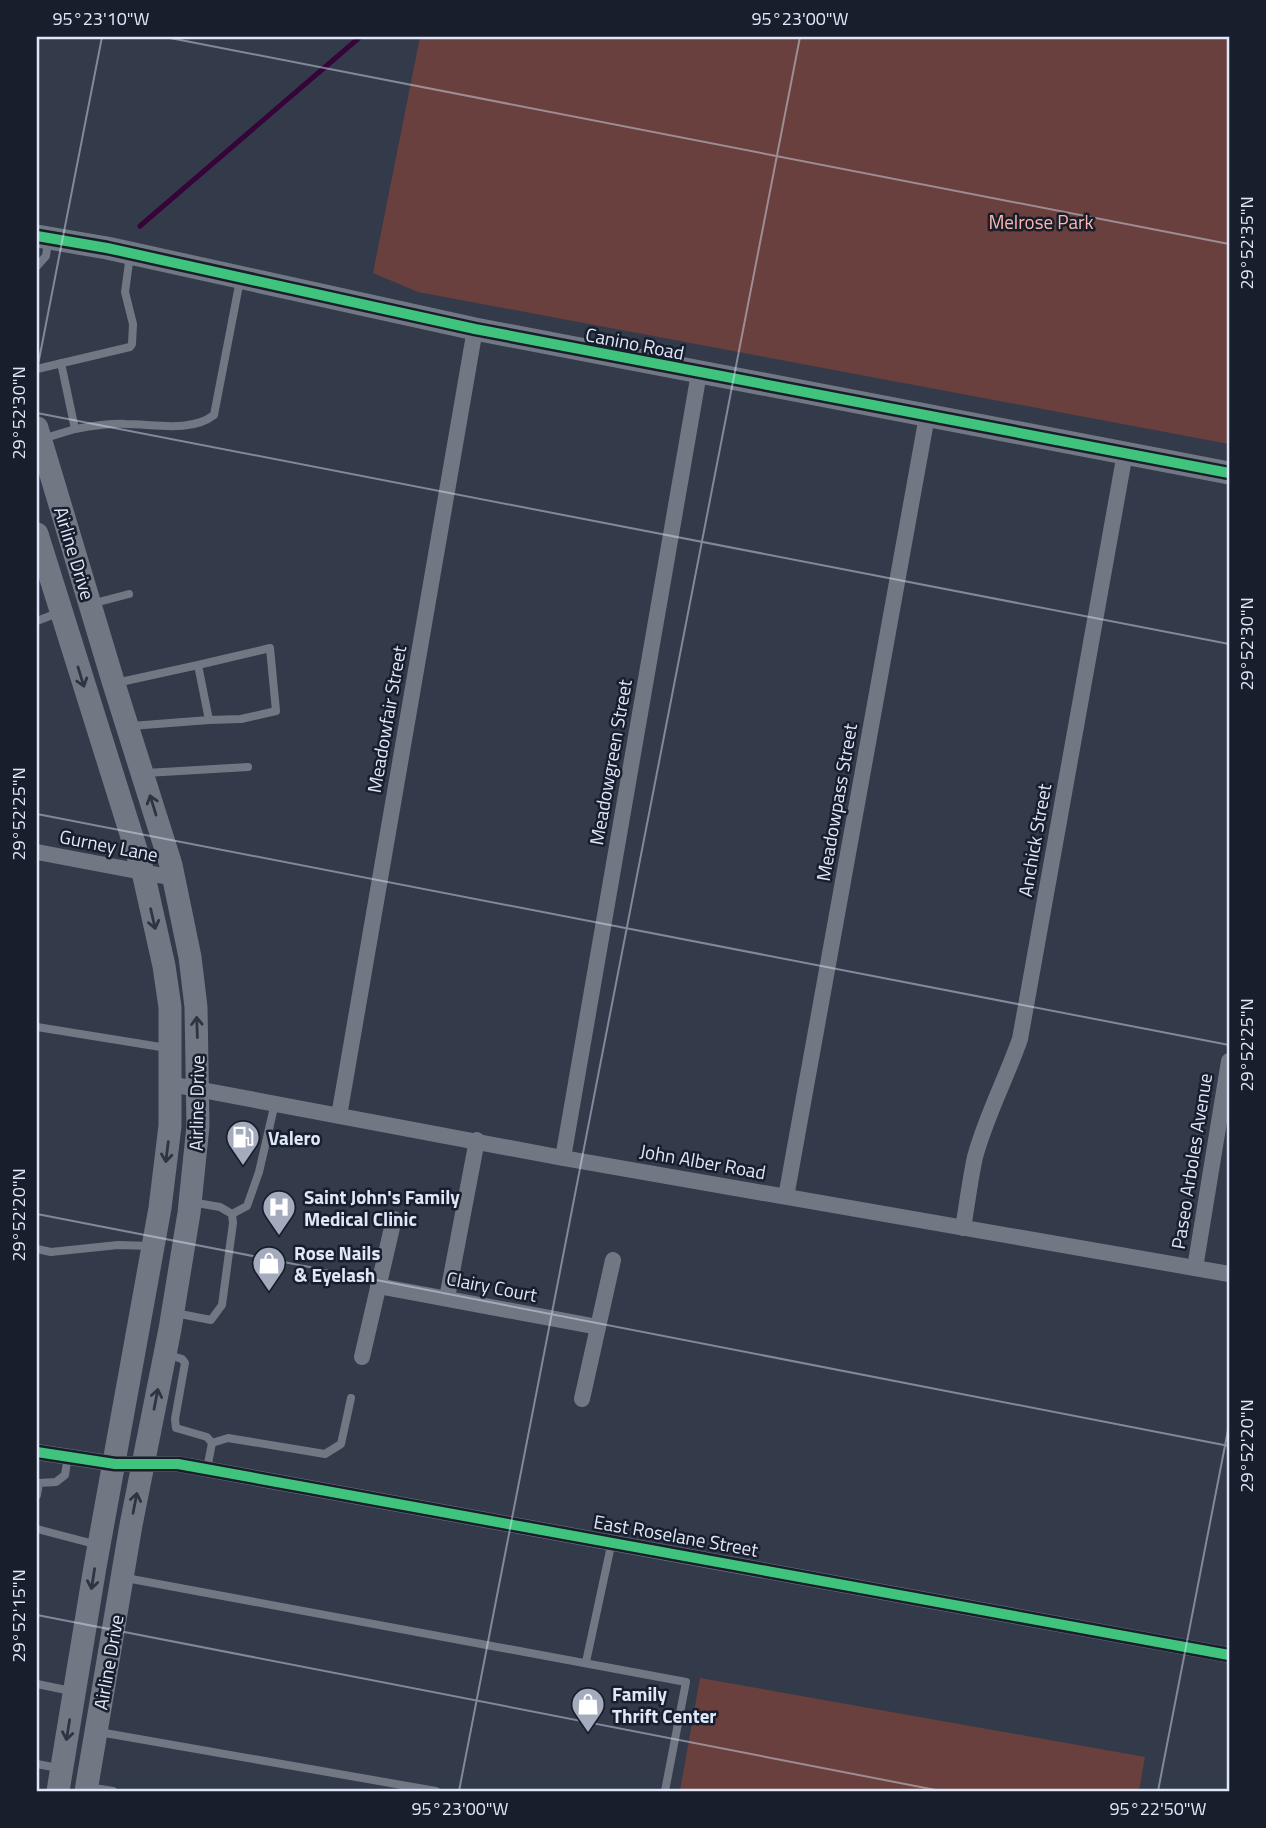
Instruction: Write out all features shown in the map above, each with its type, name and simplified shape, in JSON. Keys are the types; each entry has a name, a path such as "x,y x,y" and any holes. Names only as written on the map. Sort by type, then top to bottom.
{"main road":[{"name":"Canino Road","path":"43,237 131,253 475,329 1229,473"},
{"name":"Airline Drive","path":"39,434 174,878 190,957 196,1007 198,1126 190,1202 86,1789"},
{"name":"Airline Drive","path":"37,534 142,872 164,966 170,1007 170,1126 153,1246 59,1780"},
{"path":"61,612 91,604"}],"street":[{"name":"Meadowfair Street","path":"339,1116 475,329"},
{"name":"Meadowgreen Street","path":"563,1158 699,373"},
{"name":"Meadowpass Street","path":"786,1196 927,416"},
{"name":"Anchick Street","path":"963,1228 975,1157 1020,1039 1125,453"},
{"name":"Gurney Lane","path":"37,852 174,878"},
{"name":"Paseo Arboles Avenue","path":"1195,1268 1229,1060"},
{"name":"John Alber Road","path":"170,1084 563,1158 1229,1274"},
{"path":"447,1298 477,1140"},
{"path":"362,1357 394,1219"},
{"path":"582,1399 613,1260"},
{"name":"Clairy Court","path":"378,1286 598,1327"},
{"name":"East Roselane Street","path":"37,1452 115,1464 178,1464 1229,1655"}],"lane":[{"path":"37,267 46,256 43,237"},
{"path":"37,369 130,347 133,324 125,292 131,253"},
{"path":"39,434 124,424 191,425 202,423 214,415 241,277"},
{"path":"61,363 75,429"},
{"path":"91,604 129,594"},
{"path":"37,621 61,612"},
{"path":"114,684 270,648 276,711 241,719 128,727"},
{"path":"198,664 209,720"},
{"path":"143,773 248,767"},
{"path":"37,1027 170,1048"},
{"path":"232,1214 247,1206 259,1172 275,1103"},
{"path":"172,1312 211,1320 222,1305 232,1214 220,1206 190,1202"},
{"path":"37,1250 51,1252 118,1245 153,1246"},
{"path":"164,1354 183,1359 185,1363 175,1419 176,1428 207,1437 212,1443"},
{"path":"212,1443 228,1438 325,1454 341,1444 351,1398"},
{"path":"207,1469 212,1443"},
{"path":"37,1495 39,1483 56,1482 65,1475 68,1456"},
{"path":"37,1529 99,1546"},
{"path":"586,1662 612,1541"},
{"path":"123,1577 686,1682 665,1791"},
{"path":"37,1684 74,1691"},
{"path":"96,1732 436,1791"},
{"path":"37,1764 59,1780"},
{"path":"371,1791 373,1780"},
{"path":"86,1789 113,1791"}],"green space":[{"name":"Melrose Park","path":"420,37 1229,37 1229,444 418,292 373,273"},
{"path":"700,1678 1145,1757 1139,1791 680,1791"}],"waterway":[{"path":"140,226 360,37"}],"cycle path":[{"path":"37,236 107,248 475,329 1229,473"},
{"path":"37,1452 115,1464 178,1464 1229,1655"}],"place":[{"name":"Valero","path":"243,1167"},
{"name":"Saint John's Family Medical Clinic","path":"279,1237"},
{"name":"Rose Nails & Eyelash","path":"269,1293"},
{"name":"Family Thrift Center","path":"588,1734"}]}
